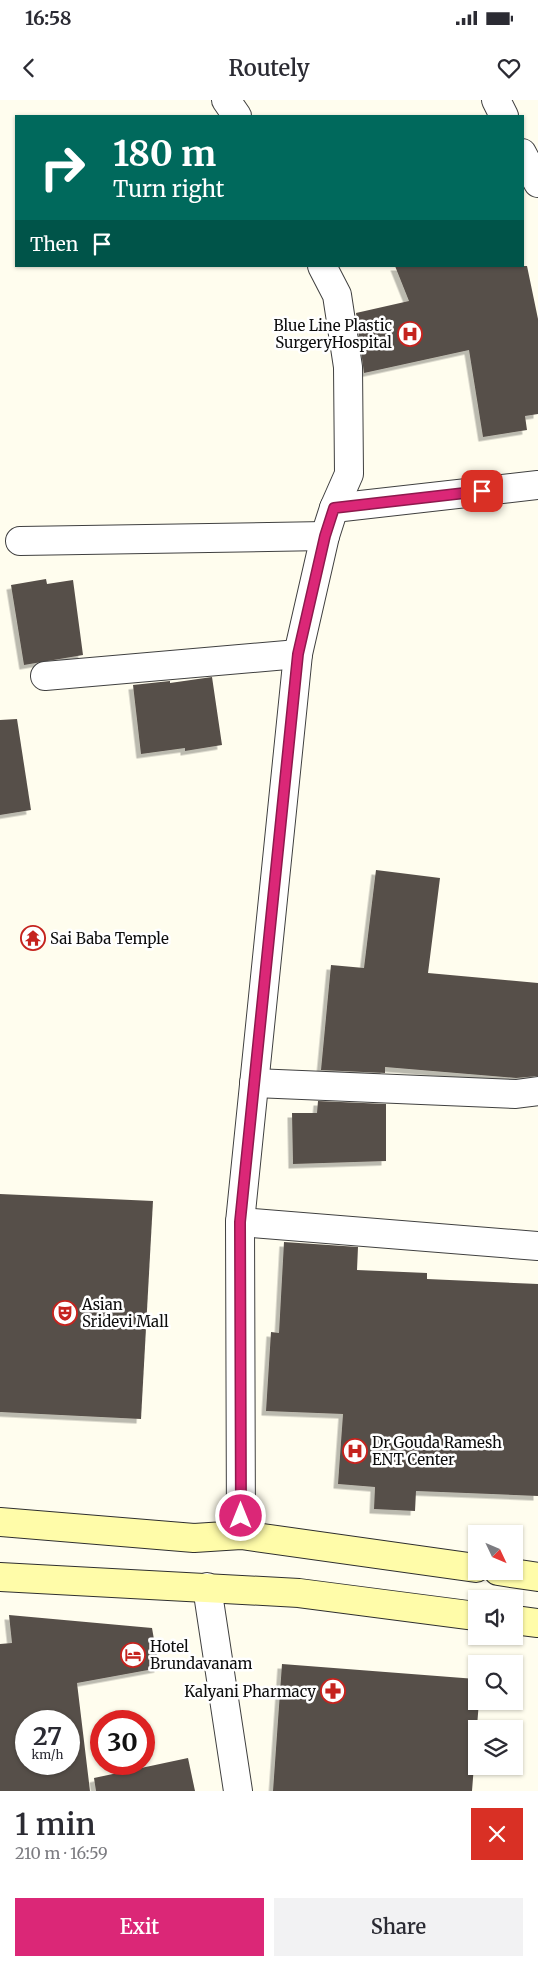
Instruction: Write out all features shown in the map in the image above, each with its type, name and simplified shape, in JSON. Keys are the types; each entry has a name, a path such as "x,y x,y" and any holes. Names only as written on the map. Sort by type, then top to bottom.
{"street":[{"path":"226,100 236,115"},
{"path":"496,100 504,115"},
{"path":"524,157 538,183"},
{"path":"241,1535 240,1222 254,1082 298,654 325,536 334,508 349,474 348,367 337,295 323,267"},
{"path":"334,508 538,485"},
{"path":"20,541 325,536"},
{"path":"45,676 298,654"},
{"path":"254,1082 516,1094 538,1091"},
{"path":"240,1222 538,1246"},
{"path":"0,1522 194,1538 241,1535 468,1567"},
{"path":"523,1575 538,1577"},
{"path":"0,1577 299,1593 468,1615"},
{"path":"207,1587 238,1791"},
{"path":"523,1622 538,1624"}],"building":[{"path":"527,266 538,319 538,414 525,416 527,430 483,437 469,350 364,373 356,313 409,301 395,267"},
{"path":"46,579 47,584 73,580 83,655 24,665 11,585"},
{"path":"212,677 222,745 185,751 185,748 141,754 133,685 170,681 170,683"},
{"path":"17,719 31,810 0,815 0,720"},
{"path":"376,870 440,878 428,973 538,983 538,1076 516,1078 385,1067 385,1073 321,1070 331,965 364,968"},
{"path":"318,1101 386,1104 386,1161 293,1164 292,1113 317,1113"},
{"name":"Asian Sridevi Mall","path":"0,1194 153,1201 141,1419 0,1412"},
{"path":"284,1242 358,1247 357,1270 427,1273 427,1279 538,1284 538,1496 416,1491 415,1511 374,1509 375,1487 338,1484 343,1414 266,1411 271,1332 279,1333"},
{"path":"9,1615 152,1628 159,1668 77,1683 90,1791 0,1791 0,1644 12,1643"},
{"path":"282,1664 468,1678 468,1710 478,1710 478,1720 468,1720 468,1775 473,1775 472,1791 273,1791"},
{"path":"188,1758 195,1791 96,1791 94,1778 108,1775 155,1775 155,1765"}],"place":[{"name":"Blue Line Plastic SurgeryHospital","path":"410,334"},
{"name":"Sai Baba Temple","path":"33,938"},
{"name":"Asian Sridevi Mall","path":"65,1313"},
{"name":"Dr Gouda Ramesh ENT Center","path":"355,1451"},
{"name":"Hotel Brundavanam","path":"133,1655"},
{"name":"Kalyani Pharmacy","path":"333,1691"}],"route":[{"path":"241,1516 240,1222 298,654 321,553 334,508 482,491"}]}
